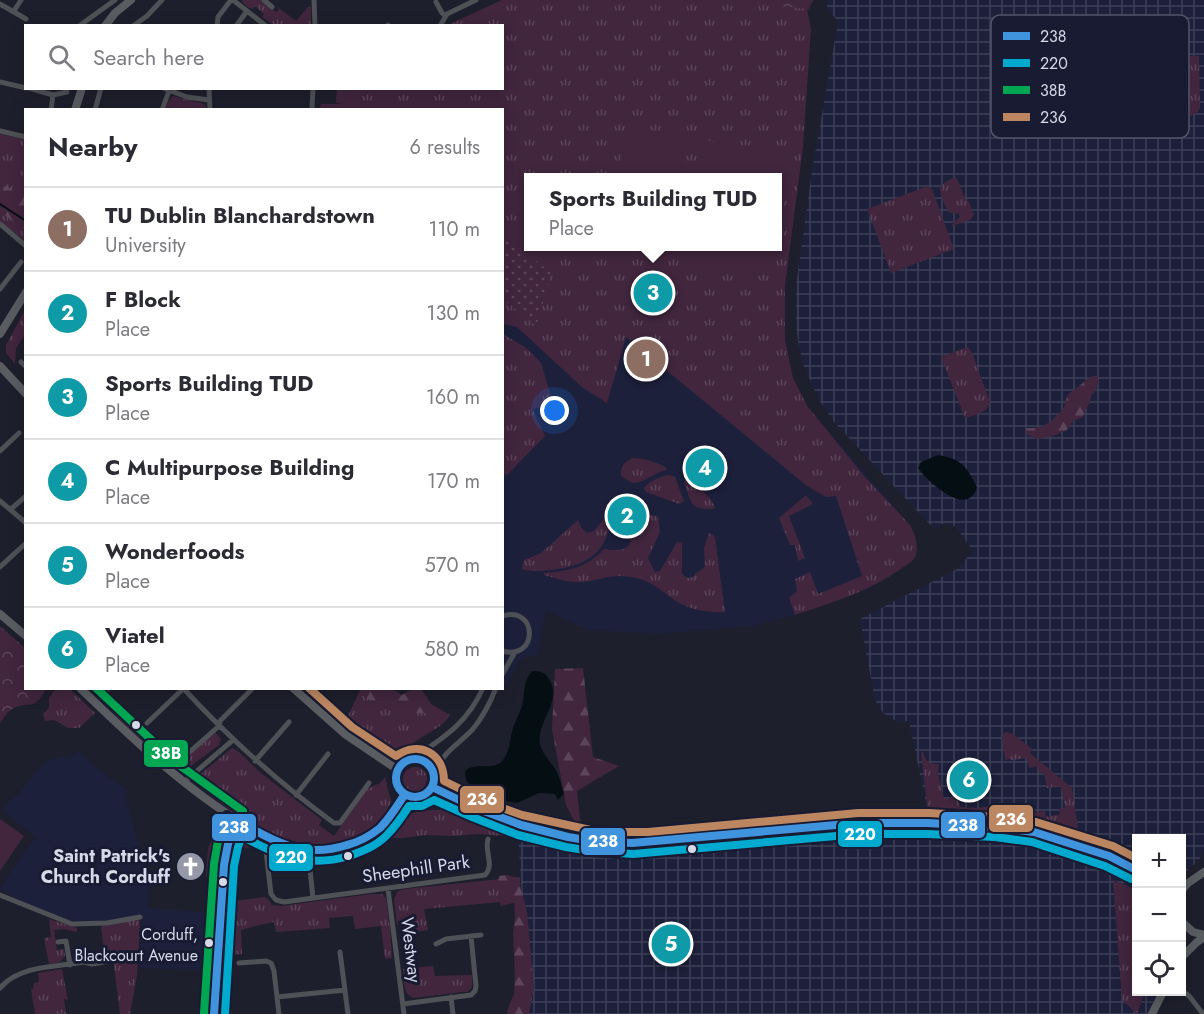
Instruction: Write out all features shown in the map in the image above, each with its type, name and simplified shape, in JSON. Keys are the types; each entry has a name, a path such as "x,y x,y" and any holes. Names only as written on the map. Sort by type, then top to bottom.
{"main road":[{"path":"107,24 115,13 131,0"},
{"path":"76,108 81,90"},
{"path":"0,334 24,295"},
{"path":"0,366 24,392"},
{"path":"0,614 24,634"},
{"path":"82,690 163,766 184,782 263,836 295,849 308,851 336,849 364,839 383,824 405,794"},
{"path":"295,690 353,740 398,770"},
{"path":"412,759 424,761 432,769 434,775 432,787 422,796 405,794 399,789 397,783 398,770 401,765 412,759"},
{"path":"432,787 485,813 519,825 593,841 649,842 859,823 928,823 1034,832 1087,848 1132,868"},
{"path":"214,1014 224,865 228,844 237,820"},
{"path":"1188,882 1204,872"},
{"path":"1188,882 1204,877"},
{"path":"1186,927 1192,932 1204,936"},
{"path":"1186,953 1204,936"},
{"path":"1152,1014 1161,996"}],"street":[{"path":"14,11 21,0"},
{"path":"82,24 115,0"},
{"path":"136,24 162,0"},
{"path":"264,0 272,7"},
{"path":"314,0 315,24"},
{"path":"441,24 446,16 476,0"},
{"path":"217,24 218,17 235,1 263,24"},
{"path":"436,2 446,16"},
{"path":"0,4 26,19"},
{"path":"237,24 247,11"},
{"path":"0,82 24,87"},
{"path":"34,90 53,95 67,92"},
{"path":"96,108 100,90"},
{"path":"162,108 166,90 191,98 209,100"},
{"path":"209,90 210,108"},
{"path":"312,108 313,90"},
{"path":"51,108 53,95"},
{"path":"0,131 24,137"},
{"path":"0,224 24,244"},
{"path":"0,289 21,262"},
{"path":"21,362 24,365"},
{"path":"0,451 19,434"},
{"path":"11,509 24,498"},
{"path":"0,501 24,521"},
{"path":"0,567 24,545"},
{"path":"504,616 516,614 521,617 529,626 530,637 528,643 515,652 504,651"},
{"path":"504,671 515,652"},
{"path":"147,723 183,690"},
{"path":"185,690 255,760 296,795 334,823 340,823 369,783"},
{"path":"176,764 219,726 220,721 251,690"},
{"path":"412,759 453,731 471,710 482,690"},
{"path":"434,775 442,758 478,722 495,690"},
{"path":"255,760 289,722"},
{"path":"184,782 233,740"},
{"path":"296,795 328,754"},
{"name":"Sheephill Park","path":"266,851 271,893 279,902 284,902 485,875 490,866 486,846 488,839"},
{"path":"308,851 314,898"},
{"name":"Westway","path":"388,889 404,1014"},
{"path":"0,895 72,924 107,923 140,917"},
{"path":"436,944 446,939 481,935"},
{"path":"403,1004 471,995 475,991 476,984 471,936"},
{"path":"58,942 66,941 70,964"},
{"path":"340,952 348,1014"},
{"path":"239,963 266,961 271,963 279,1014"},
{"path":"0,988 23,972 84,962 92,964 104,962"},
{"path":"277,997 345,990"},
{"path":"1186,994 1203,1014"},
{"path":"451,997 453,1014"}],"shaded area":[{"path":"724,0 811,28 803,147 785,285 785,340 793,378 808,407 910,525 916,538 917,550 914,560 867,590 795,615 752,626 660,634 588,630 546,611 537,655 519,660 508,685 504,683 504,108 502,108 504,26"},
{"path":"828,0 1204,0 1204,846 1200,859 1187,871 1186,834 1132,834 1132,854 1079,834 1035,822 928,813 909,721 898,722 883,713 875,700 860,619 957,569 973,551 956,527 942,524 934,529 834,422 819,400 803,364 796,326 796,286 812,171 838,22 827,7"},
{"path":"938,455 958,461 966,469 977,487 972,496 965,500 948,495 918,468 921,462"},
{"path":"532,671 545,674 553,689 551,705 540,736 540,744 557,772 564,794 558,800 555,794 539,793 517,803 506,801 504,796 469,784 465,771 469,768 499,764 503,760 522,705 526,683"},
{"path":"78,751 98,769 129,791 125,796 137,840 148,868 148,908 212,913 209,967 200,966 199,970 139,968 142,914 96,923 74,922 32,907 0,889 36,838 1,809 18,794 48,760 73,755"},
{"path":"971,831 1080,850 1132,877 1132,996 1155,996 1148,1014 526,1014 518,834 594,853 718,847 825,834"}],"green space":[{"path":"242,0 261,0 277,12 279,9 275,5 296,21 308,7 311,7 311,24 272,24 262,17 264,14 255,6 253,9 245,5"},
{"path":"502,0 814,0 807,10 811,28 803,147 785,285 785,340 793,378 808,407 865,477 910,525 917,547 912,561 863,590 795,615 789,598 797,591 795,579 810,572 818,594 862,576 836,496 826,497 807,486 626,337 607,403 583,388 517,327 504,324 504,108 320,108 321,104 343,104 336,103 337,90 504,90 504,24 450,24"},
{"path":"724,0 809,0 807,9"},
{"path":"1189,56 1199,56 1200,108 1196,114 1190,116 1189,116"},
{"path":"173,96 201,103 206,108 166,108"},
{"path":"624,131 684,140 680,173 619,173"},
{"path":"0,134 24,139 24,240 0,221"},
{"path":"703,140 790,152 782,214 782,173 699,173"},
{"path":"956,177 974,215 970,220 952,226 953,222 960,217 958,213 948,212 940,190 944,183"},
{"path":"0,183 24,197 24,228 0,212"},
{"path":"928,186 932,189 954,249 891,273 867,209"},
{"path":"504,235 551,273 536,326 504,300"},
{"path":"689,251 777,251 774,276 687,265"},
{"path":"24,312 24,336 16,348 15,364 6,353 6,345"},
{"path":"504,335 525,347 541,363 552,400 533,410 545,436 507,475 504,474"},
{"path":"968,347 990,402 984,411 965,418 941,357"},
{"path":"1093,376 1097,376 1099,382 1091,395 1083,417 1073,421 1067,430 1053,436 1037,439 1027,435 1025,428 1049,423 1062,410 1069,394"},
{"path":"632,458 650,461 667,468 641,482 632,482 621,476 621,470 623,465"},
{"path":"668,475 675,477 684,501 679,504 646,492 644,488 649,483"},
{"path":"688,480 707,495 715,507 713,509 699,508 692,503 684,483"},
{"path":"806,495 813,504 789,516 805,558 798,561 795,545 790,545 779,518"},
{"path":"644,514 658,517 660,532 648,558 655,572 660,571 677,542 682,543 682,574 687,578 693,577 705,567 704,548 709,533 715,537 725,612 687,607 650,583 632,577 612,576 572,582 544,575 544,573 569,570 584,564 604,549 624,549 630,543 634,530 645,519"},
{"path":"607,515 611,517 610,529 603,544 592,557 559,569 529,571 522,569 524,560 541,553 578,520 587,533 594,531"},
{"path":"0,626 24,647 24,690 45,690 34,704 14,708 0,723"},
{"path":"583,668 593,757 619,766 577,791 581,827 577,826 566,805 552,729 555,669"},
{"path":"54,690 71,690 95,713 79,728 68,728 54,720 45,721 43,714 49,708 49,698"},
{"path":"93,690 105,690 166,759 164,760 118,718"},
{"path":"360,690 367,690 364,698 404,711 450,715 438,727 412,744 399,749 373,736 348,716"},
{"path":"367,690 394,690 402,695 410,690 422,690 431,704 450,715 404,712 364,698"},
{"path":"215,732 221,739 219,745 188,768 180,769 177,766"},
{"path":"1006,732 1013,734 1032,749 1030,753 1072,788 1079,834 1035,822 928,813 921,752 923,751 928,762 939,764 938,773 944,799 957,797 960,807 978,808 1007,804 1020,811 1045,811 1046,817 1060,814 1059,809 1065,808 1061,786 1047,788 1044,772 1039,773 1038,766 1029,768 1027,758 1005,760 1002,738"},
{"path":"232,748 322,820 319,825 334,836 368,788 379,784 385,777 391,802 378,822 350,840 316,847 304,846 279,838 249,824 192,781"},
{"path":"415,767 424,770 427,779 424,788 415,791 406,788 403,779 406,770"},
{"path":"438,797 518,828 517,837 479,834 382,838 392,824 406,815 440,810"},
{"path":"221,817 226,820 227,826 219,847 215,878 206,877 208,849"},
{"path":"0,819 24,836 0,871"},
{"path":"241,832 270,845 235,849 233,901 265,897 272,905 281,906 382,894 386,898 392,958 385,959 381,926 355,929 353,916 329,918 330,928 276,932 274,922 241,930 242,954 229,955 229,998 232,1014 218,1014 229,861 235,837"},
{"path":"507,875 519,881 527,912 534,987 529,1014 508,1014 507,1011 514,994 515,978 514,896 511,887 500,884 498,881 499,876"},
{"path":"520,877 521,901 501,906 500,902 424,909 428,930 414,932 413,923 397,925 394,899 398,891"},
{"path":"1113,880 1132,889 1132,996 1144,996 1137,1014 1122,1000"},
{"path":"139,918 137,975 130,1014 120,1014 112,951 104,952 101,925"},
{"path":"49,919 77,928 77,932 64,929 54,930 57,950 64,949 65,956 60,962 49,964 44,938 51,937"},
{"path":"433,966 435,976 472,975 472,987 467,992 413,998 409,996 404,986 403,969"},
{"path":"62,969 68,1000 64,999 66,1014 35,1014 31,989 34,983 39,982 38,973"}],"waterway":[{"path":"0,204 24,220"}],"transit line":[{"name":"38B","path":"98,690 175,762 243,811"},
{"name":"236","path":"311,690 352,727 396,756 413,749 429,752 440,763 444,781 489,803 522,815 595,831 648,832 858,813 929,813 1036,822 1113,846 1132,856"},
{"name":"238","path":"415,759 428,765 434,778 428,791 415,797 402,791 396,778 402,765 415,759"},
{"name":"238","path":"432,787 476,808 521,825 592,841 632,843 859,823 928,823 1034,832 1109,856 1132,868"},
{"name":"238","path":"237,820 289,846 303,849 331,849 356,842 376,831 387,820 405,794"},
{"name":"220","path":"225,1014 234,866 242,836 268,849 294,858 320,861 334,859 349,856 374,845 389,833 409,806 422,806 434,800 518,835 591,851 633,854 859,834 995,837 1032,842 1105,866 1131,879"},
{"name":"38B","path":"204,1013 214,864 218,841 227,816"},
{"name":"238","path":"214,1014 224,865 228,844 237,820"}],"place":[{"name":"Sports Building TUD","path":"653,293"},
{"name":"TU Dublin Blanchardstown","path":"646,359"},
{"name":"C Multipurpose Building","path":"705,468"},
{"name":"F Block","path":"627,516"},
{"name":"Viatel","path":"969,780"},
{"name":"Saint Patrick's Church Corduff","path":"191,866"},
{"name":"Corduff, Blackcourt Avenue","path":"209,943"},
{"name":"Wonderfoods","path":"671,944"}]}
